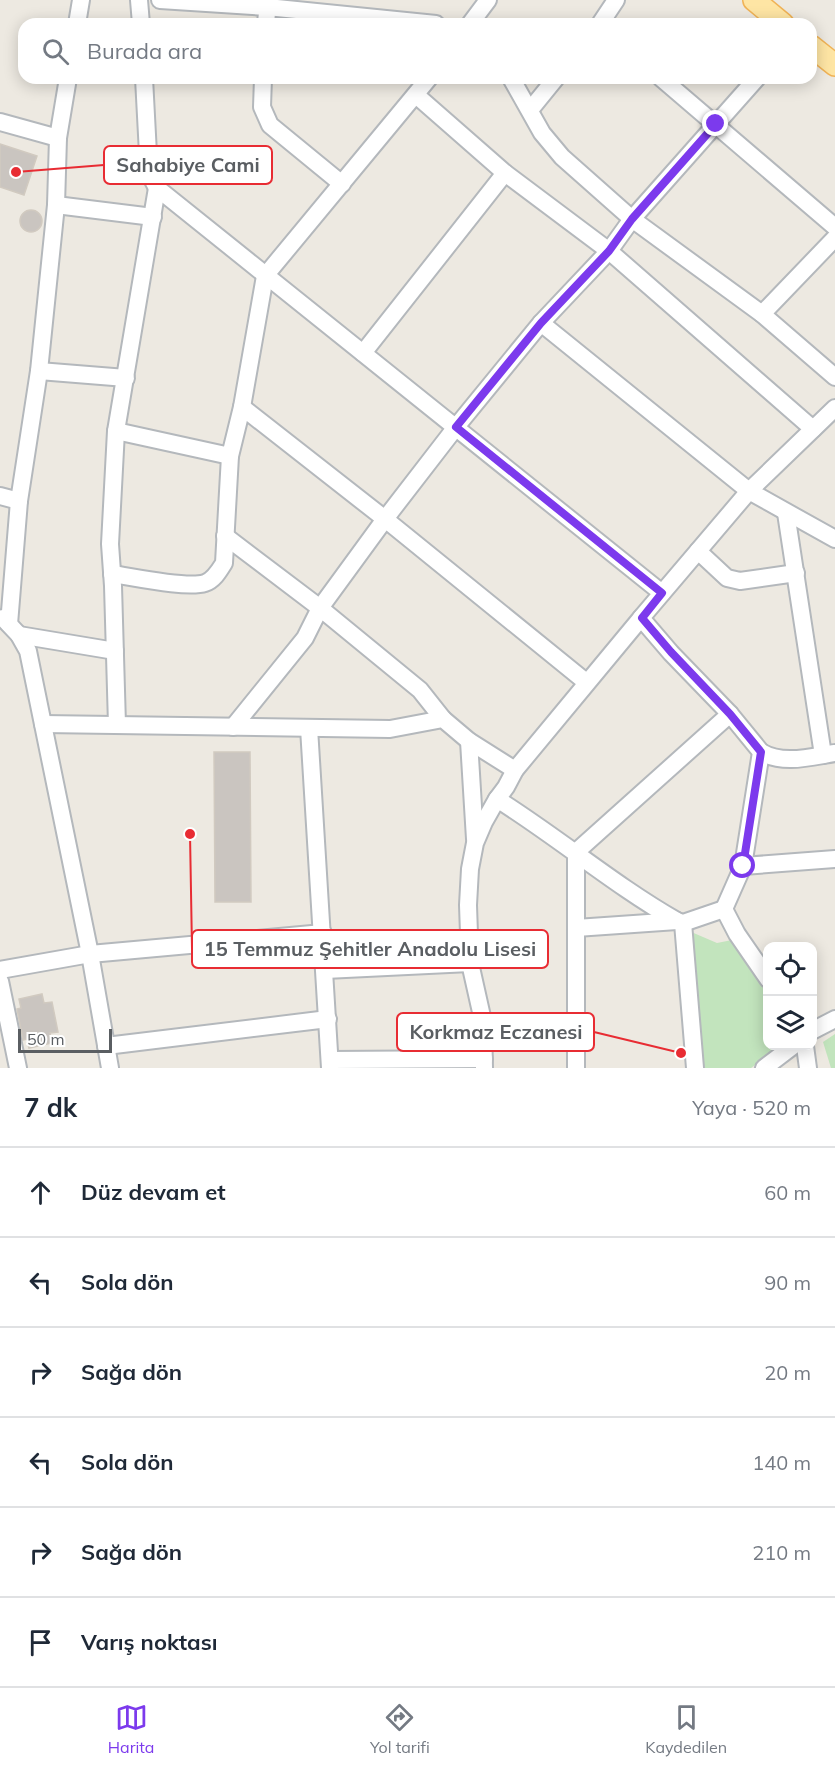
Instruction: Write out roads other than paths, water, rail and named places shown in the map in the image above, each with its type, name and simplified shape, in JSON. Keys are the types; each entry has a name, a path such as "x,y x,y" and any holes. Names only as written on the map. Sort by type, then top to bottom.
{"main road":[{"path":"754,0 776,18"},
{"path":"817,51 835,65"}],"street":[{"path":"78,18 81,0"},
{"path":"139,0 140,18"},
{"path":"160,0 268,3 388,18"},
{"path":"474,18 488,0"},
{"path":"604,18 616,0"},
{"path":"267,18 268,3"},
{"path":"67,84 58,138 56,205 39,371 19,501 9,624 28,651 90,954 110,1068"},
{"path":"144,84 149,174 158,188 662,593"},
{"path":"263,84 262,107 270,125 342,184"},
{"path":"112,574 192,585 206,583 217,574 224,563 230,456 242,406 265,276 424,84"},
{"path":"515,84 542,133 562,157 632,219 762,314 835,377"},
{"path":"530,110 551,84"},
{"path":"668,84 835,227"},
{"path":"233,727 305,638 320,608 456,427 541,323 609,251 632,219 752,84"},
{"path":"416,95 505,173 609,251 813,429"},
{"path":"0,122 58,138"},
{"path":"363,353 505,173"},
{"path":"117,725 110,544 116,431 158,188"},
{"path":"56,205 153,217"},
{"path":"762,314 835,238"},
{"path":"541,323 749,491 835,539"},
{"path":"39,371 126,378"},
{"path":"242,406 586,682"},
{"path":"309,728 330,1064 484,1064 483,1021 470,963 468,905 470,869 475,843 484,822 515,770 586,682 749,491 835,408"},
{"path":"116,431 230,456"},
{"path":"0,496 19,501"},
{"path":"642,618 730,714 761,752 772,759 786,760 829,754 786,513"},
{"path":"225,536 320,608 420,690 443,719 469,741 515,770"},
{"path":"698,551 727,578 740,582 796,573"},
{"path":"9,624 115,651"},
{"path":"576,1068 576,852 730,714"},
{"path":"43,724 390,729 443,719"},
{"path":"469,741 475,843"},
{"path":"576,928 680,922 724,909 743,866 761,752"},
{"path":"497,799 576,852 640,900 680,922"},
{"path":"743,866 835,859"},
{"path":"724,909 737,934 763,972"},
{"path":"680,922 695,1068"},
{"path":"0,970 90,954 322,933"},
{"path":"325,970 470,963"},
{"path":"0,981 18,1068"},
{"path":"817,1029 835,1019"},
{"path":"106,1046 328,1020"},
{"path":"764,1068 788,1050"},
{"path":"806,1050 808,1068"}],"place":[{"name":"Sahabiye Cami","path":"16,172"},
{"name":"15 Temmuz Şehitler Anadolu Lisesi","path":"190,834"},
{"name":"Korkmaz Eczanesi","path":"681,1053"}]}
